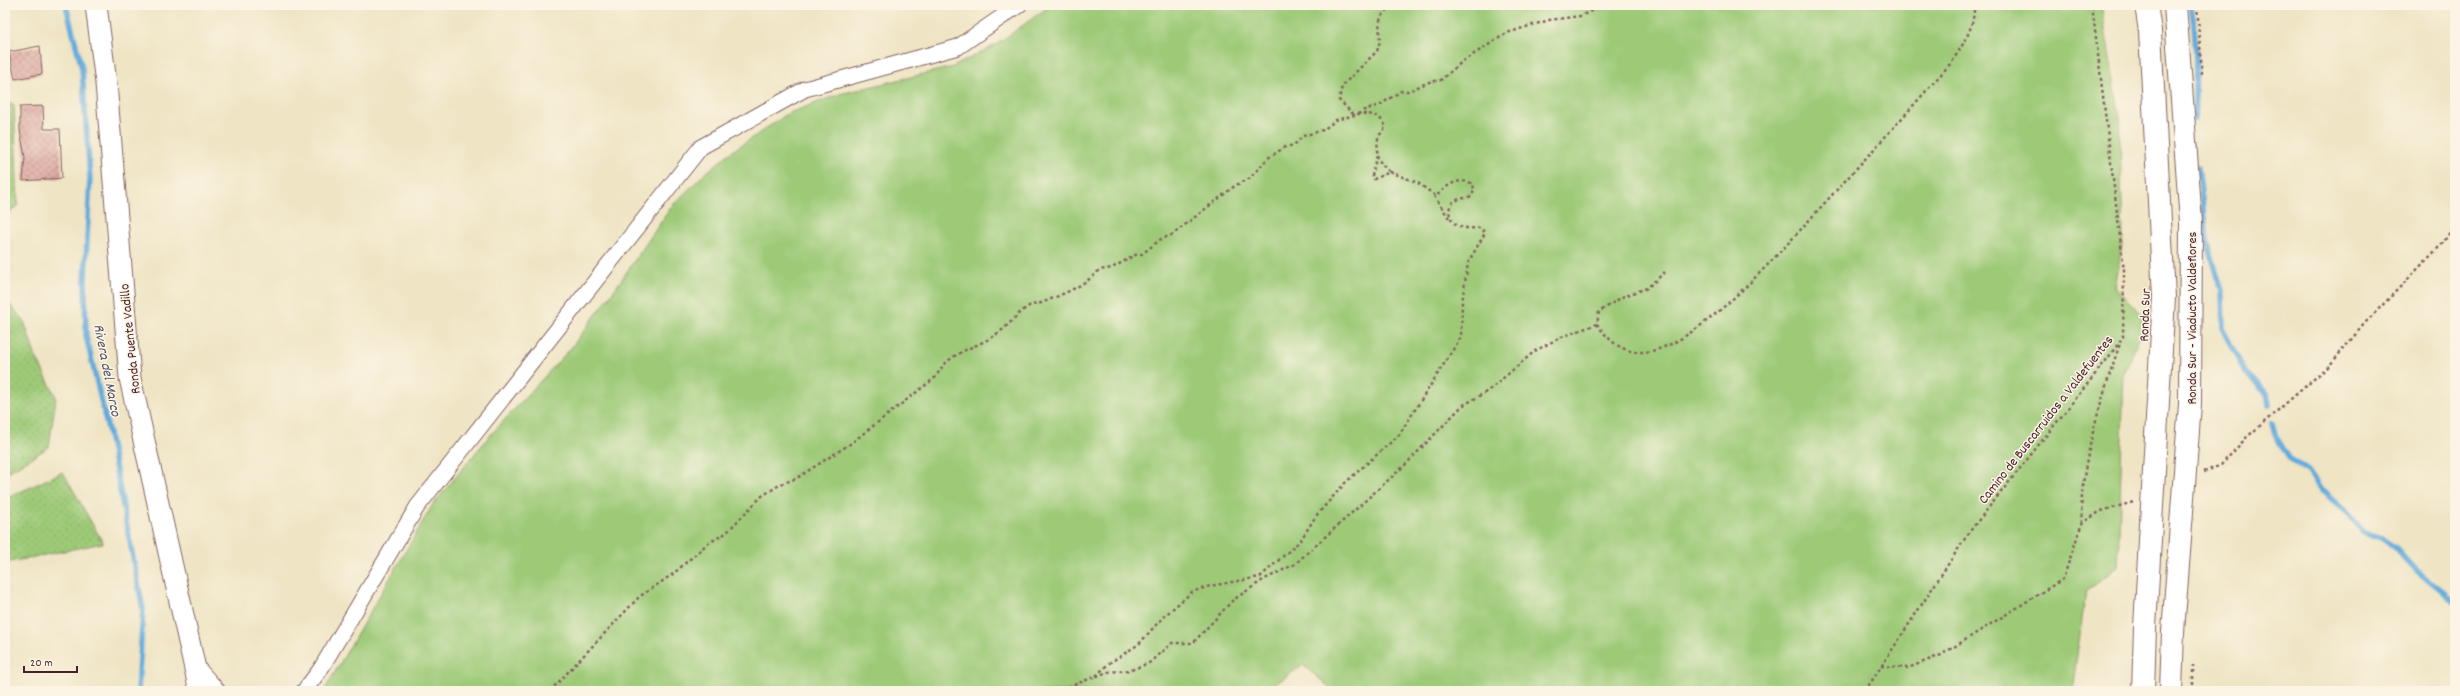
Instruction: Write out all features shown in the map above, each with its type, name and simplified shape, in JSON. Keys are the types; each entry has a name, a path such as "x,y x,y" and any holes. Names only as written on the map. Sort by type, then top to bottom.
{"highway":[{"name":"Ronda Sur - Viaducto Valdeflores","path":"2143,691 2145,627 2164,297 2150,30 2146,5"},
{"name":"Ronda Sur - Viaducto Valdeflores","path":"2171,691 2173,632 2190,404 2191,238 2175,5"}],"main road":[{"name":"Ronda Puente Vadillo","path":"96,5 106,84 130,378 191,660 200,691"}],"street":[{"path":"304,691 320,670 417,507 702,147 805,89 958,47 1019,5"},
{"path":"191,660 218,691"}],"path":[{"path":"1396,5 1382,15 1378,25 1380,44 1377,51 1342,86 1339,93 1339,100 1352,113 1359,114 1364,110 1380,105 1401,90 1409,91 1429,82 1441,80 1464,61 1507,33 1550,20 1581,16 1603,5"},
{"path":"1596,324 1608,339 1627,351 1645,352 1676,342 1731,301 1776,255 1951,63 1966,42 1974,14 1974,6 1964,5"},
{"name":"Camino de Buscarruidos a Valdefuentes","path":"1865,691 1970,531 2103,365 2123,337 2124,270 2092,5"},
{"path":"550,691 639,597 673,574 707,544 726,533 762,496 780,484 797,478 880,421 936,377 942,366 966,348 977,345 1001,331 1030,306 1043,302 1090,280 1099,270 1112,268 1142,254 1161,239 1172,235 1236,185 1250,178 1268,158 1285,147 1294,145 1303,136 1324,130 1336,120 1359,114 1371,113 1384,122 1386,127 1378,137 1377,154 1372,176 1374,179 1390,172"},
{"path":"1096,676 1108,664 1139,644 1163,616 1192,592 1210,586 1260,577 1300,541 1316,516 1346,482 1399,435 1461,337 1462,302 1468,263 1485,233 1481,228 1458,226 1451,220 1433,195 1418,183 1390,172 1381,164 1377,154"},
{"path":"1433,195 1436,196 1447,186 1456,181 1467,181 1473,184 1474,190 1472,196 1457,200 1451,205 1449,211 1451,220"},
{"path":"1596,324 1599,312 1622,297 1647,288 1665,272"},
{"path":"1057,691 1108,672 1131,670 1149,664 1172,643 1193,643 1233,600 1263,580 1295,564 1405,465 1462,406 1488,391 1535,350 1559,338 1596,324"},
{"path":"2082,523 2080,511 2097,416 2123,337"},
{"path":"2133,508 2134,501"}],"green space":[{"path":"1051,5 2101,5 2119,111 2123,238 2115,288 2148,320 2124,371 2118,567 2086,590 2072,691 1334,691 1303,665 1265,691 324,691 432,506 487,439 571,348 613,292 672,206 701,177 731,152 789,113 840,94 953,67 997,44"},
{"path":"5,102 14,105 18,206 5,215"},
{"path":"5,299 24,321 35,355 56,397 49,447 5,474"},
{"path":"63,472 103,543 5,563 5,499"}],"building":[{"path":"40,46 42,74 15,79 9,52"},
{"path":"43,106 44,129 60,129 62,178 23,181 25,157 20,130 20,107"}],"waterway":[{"name":"Rivera del Marco","path":"66,5 82,69 90,177 85,282 86,336 109,434 143,609 138,691"},
{"path":"2191,5 2196,47 2194,118"},
{"path":"2198,168 2207,240 2222,291 2223,330 2245,372 2267,394 2269,405"},
{"path":"2272,423 2276,437 2289,458 2308,471 2321,490 2350,515 2361,531 2381,538 2397,549 2417,571 2455,602"}]}
